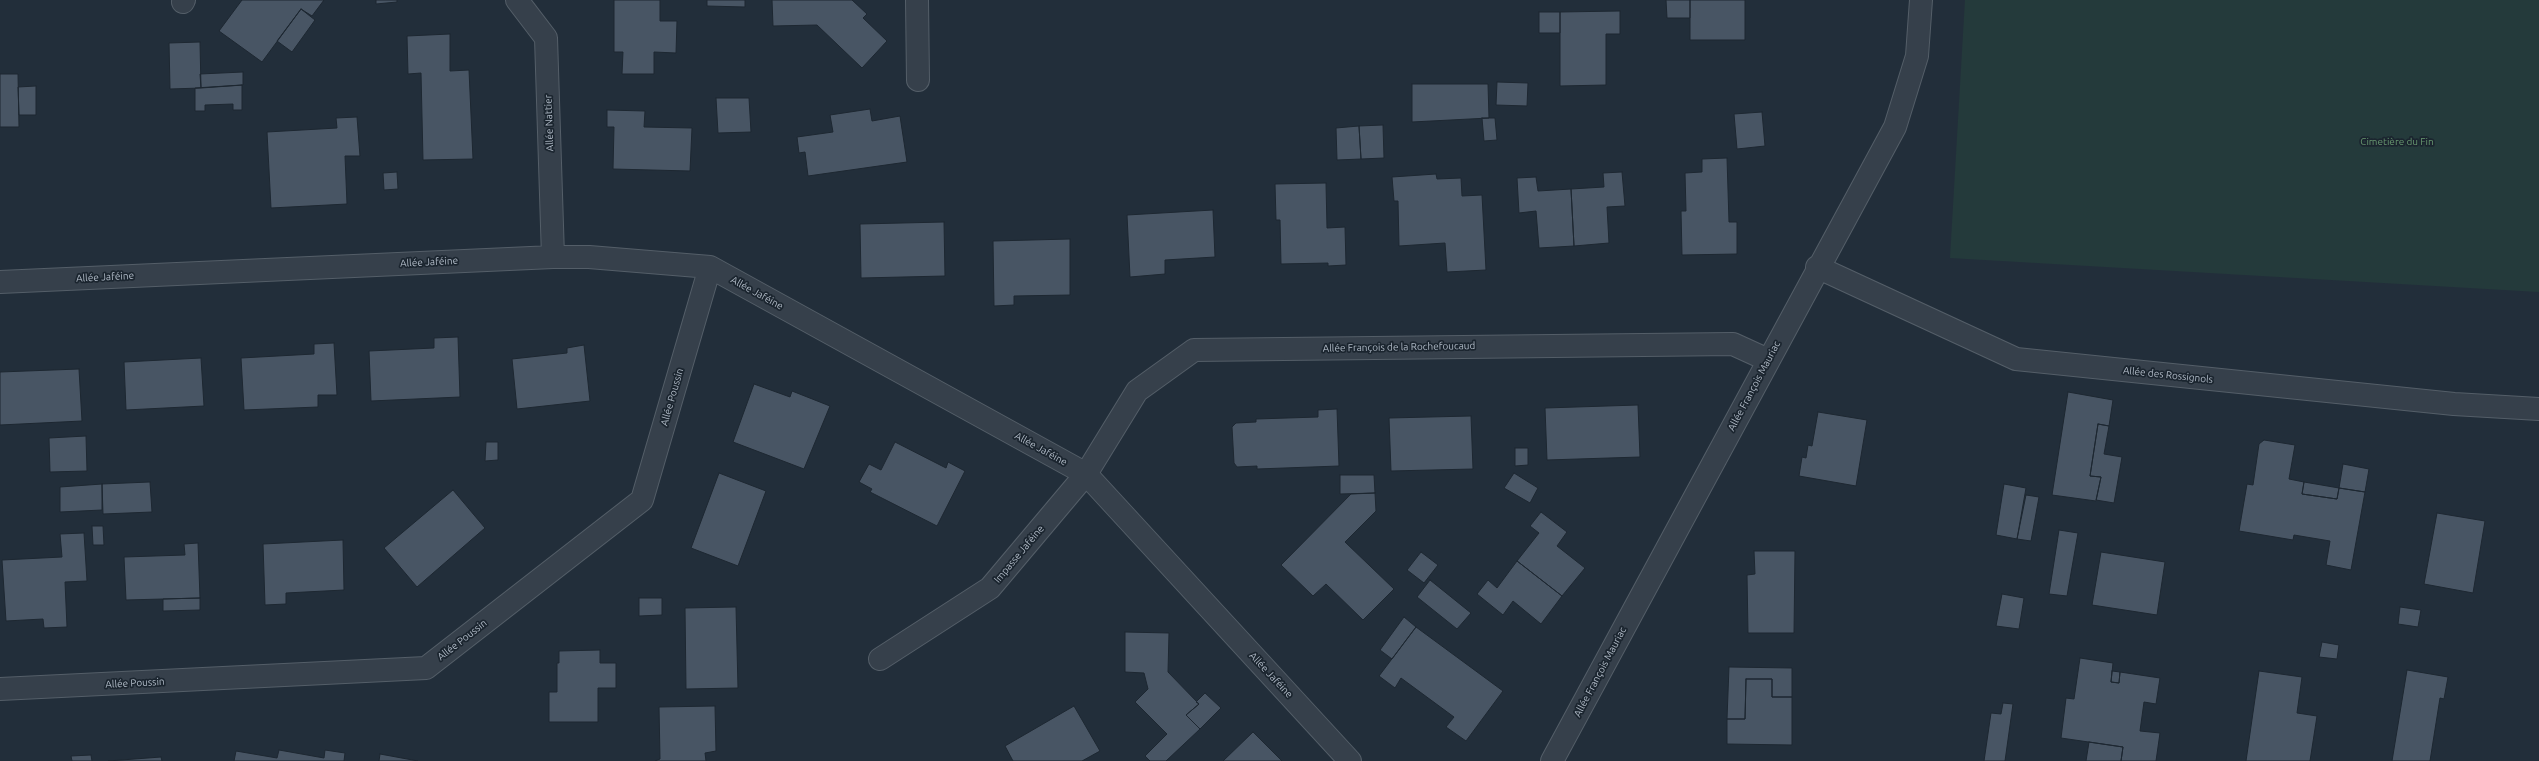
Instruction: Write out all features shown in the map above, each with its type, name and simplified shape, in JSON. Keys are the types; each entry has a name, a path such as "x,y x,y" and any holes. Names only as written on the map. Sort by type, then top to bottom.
{"street":[{"name":"Allée Nattier","path":"517,0 546,38 553,257"},
{"path":"916,0 918,80"},
{"name":"Allée François Mauriac","path":"1552,761 1817,267 1895,126 1917,56 1920,0"},
{"name":"Allée Jaféine","path":"0,282 553,257 588,257 710,267 1086,474 1350,761"},
{"name":"Allée Poussin","path":"0,689 426,668 642,500 710,267"},
{"name":"Allée des Rossignols","path":"1817,267 2016,359 2454,404 2539,409"},
{"name":"Allée François de la Rochefoucaud","path":"1086,474 1137,391 1194,350 1733,344 1768,360"},
{"name":"Impasse Jaféine","path":"880,659 990,588 1086,474"}],"green space":[{"name":"Cimetière du Fin","path":"1965,0 2539,0 2539,292 1950,258"}],"building":[{"path":"242,0 324,0 312,16 301,9 262,62 219,31"},
{"path":"376,0 397,0 397,2 376,4"},
{"path":"614,0 660,0 660,21 677,21 676,53 654,52 654,74 622,74 623,52 614,52"},
{"path":"707,0 745,0 745,7 707,6"},
{"path":"772,0 852,0 867,14 863,18 887,41 862,68 817,25 773,26"},
{"path":"1666,0 1690,0 1690,18 1667,18"},
{"path":"1690,0 1745,0 1745,40 1690,40"},
{"path":"301,9 315,20 292,52 277,41"},
{"path":"1620,11 1620,34 1606,34 1606,85 1560,86 1560,12"},
{"path":"1539,12 1560,12 1560,33 1539,33"},
{"path":"450,34 450,71 469,70 473,159 423,160 421,73 408,74 407,36"},
{"path":"200,42 201,88 170,89 169,43"},
{"path":"243,72 243,85 201,88 200,74"},
{"path":"0,74 18,74 19,127 0,127"},
{"path":"1497,82 1528,83 1527,106 1496,105"},
{"path":"1412,84 1488,84 1489,118 1412,122"},
{"path":"242,85 242,110 233,110 233,104 205,105 205,111 195,111 195,88"},
{"path":"36,86 36,115 19,115 18,87"},
{"path":"716,98 749,98 751,132 718,133"},
{"path":"870,109 872,121 900,116 907,162 808,176 805,152 799,153 797,137 833,132 830,115"},
{"path":"607,110 645,111 644,127 692,128 690,171 613,169 614,127 607,127"},
{"path":"1762,112 1765,146 1737,149 1734,114"},
{"path":"357,117 360,156 345,156 347,204 271,208 267,132 337,128 336,118"},
{"path":"1482,118 1495,118 1497,140 1484,141"},
{"path":"1383,125 1384,158 1361,159 1359,126"},
{"path":"1359,126 1361,159 1337,160 1336,128"},
{"path":"1727,158 1729,222 1737,222 1737,254 1682,255 1681,211 1686,211 1685,173 1702,172 1702,159"},
{"path":"397,172 398,189 384,190 383,173"},
{"path":"1622,172 1625,206 1607,207 1609,243 1574,246 1571,189 1604,187 1603,173"},
{"path":"1436,174 1437,179 1461,178 1462,196 1482,195 1486,270 1447,272 1445,243 1399,246 1398,201 1394,201 1392,177"},
{"path":"1536,177 1538,191 1571,189 1574,246 1539,248 1536,211 1519,213 1517,178"},
{"path":"1326,183 1327,228 1345,227 1346,265 1328,266 1328,263 1281,264 1280,220 1276,220 1275,184"},
{"path":"1213,210 1215,257 1165,260 1165,274 1130,277 1127,215"},
{"path":"944,222 945,276 861,278 860,224"},
{"path":"1070,239 1070,295 1014,296 1014,305 994,306 993,241"},
{"path":"458,337 460,397 371,401 369,351 434,348 434,338"},
{"path":"334,343 337,395 318,395 318,407 244,410 241,358 314,354 314,344"},
{"path":"584,345 590,401 517,409 512,359 567,353 567,348"},
{"path":"201,358 204,406 126,410 124,362"},
{"path":"79,369 82,421 0,425 0,372"},
{"path":"754,384 790,397 792,391 830,406 804,469 733,442"},
{"path":"2068,392 2113,400 2109,426 2098,424 2090,476 2101,477 2096,501 2052,495"},
{"path":"1638,405 1640,457 1547,460 1545,408"},
{"path":"1337,409 1339,466 1257,469 1257,466 1237,467 1234,463 1232,427 1236,423 1256,422 1256,419 1318,417 1318,410"},
{"path":"1818,412 1867,420 1856,486 1799,476 1802,457 1806,458 1808,445 1812,446"},
{"path":"1471,416 1473,469 1391,471 1389,418"},
{"path":"2098,424 2109,426 2104,454 2122,457 2114,503 2096,500 2101,477 2090,476"},
{"path":"86,436 87,471 50,472 49,438"},
{"path":"2264,440 2295,445 2289,479 2304,482 2302,494 2337,499 2339,488 2365,492 2351,570 2326,565 2330,541 2294,535 2293,540 2239,531 2247,484 2253,485 2259,444"},
{"path":"486,442 498,442 498,460 485,461"},
{"path":"895,442 946,468 948,462 965,471 937,526 870,492 872,489 859,482 869,464 881,470"},
{"path":"1515,448 1528,448 1528,465 1515,466"},
{"path":"2343,464 2369,469 2365,492 2339,488"},
{"path":"719,473 766,491 738,566 691,548"},
{"path":"1514,473 1538,488 1530,503 1504,488"},
{"path":"1340,475 1374,475 1375,493 1340,494"},
{"path":"150,482 152,512 103,514 102,484"},
{"path":"2304,482 2339,488 2337,499 2302,494"},
{"path":"102,484 102,510 60,512 60,487"},
{"path":"2004,484 2026,488 2017,539 1996,535"},
{"path":"453,490 485,528 417,587 384,548"},
{"path":"1375,493 1376,511 1345,542 1394,589 1363,620 1326,584 1313,596 1281,565 1351,494"},
{"path":"2026,495 2039,497 2031,541 2017,539"},
{"path":"1541,512 1567,532 1557,546 1585,568 1562,596 1517,561 1539,533 1530,526"},
{"path":"2437,513 2485,521 2473,593 2424,584"},
{"path":"92,526 103,526 104,545 93,545"},
{"path":"2059,530 2078,533 2067,596 2049,594"},
{"path":"84,533 87,581 65,582 67,627 44,628 43,619 6,621 2,560 62,557 60,534"},
{"path":"343,540 344,590 286,593 286,604 265,605 263,544"},
{"path":"198,543 200,598 126,600 124,557 185,555 184,544"},
{"path":"1754,551 1795,551 1794,633 1748,633 1747,575 1755,574"},
{"path":"1421,552 1438,565 1424,583 1407,570"},
{"path":"2101,552 2165,562 2157,615 2092,605"},
{"path":"1517,561 1562,596 1541,624 1513,601 1503,615 1477,594 1488,580 1497,588"},
{"path":"1430,580 1471,613 1457,629 1417,597"},
{"path":"2002,594 2024,598 2019,629 1996,626"},
{"path":"200,598 200,610 163,611 163,599"},
{"path":"639,598 662,598 662,615 639,616"},
{"path":"736,607 738,688 686,689 685,608"},
{"path":"2400,607 2421,610 2418,627 2398,624"},
{"path":"1404,617 1416,627 1392,659 1380,650"},
{"path":"1416,627 1503,691 1466,741 1446,727 1454,717 1401,678 1395,688 1379,676"},
{"path":"1125,632 1169,633 1168,672 1199,704 1186,715 1200,729 1166,761 1150,761 1145,756 1167,734 1135,702 1148,689 1144,673 1125,672"},
{"path":"2322,642 2339,645 2337,659 2319,657"},
{"path":"600,650 600,663 616,663 616,688 598,688 598,722 549,722 549,692 557,692 557,663 559,663 559,651"},
{"path":"2080,658 2113,663 2111,682 2119,683 2120,672 2160,678 2156,704 2144,702 2140,731 2160,733 2156,761 2121,761 2123,747 2061,738 2066,698 2074,699"},
{"path":"1729,667 1792,668 1792,697 1772,697 1772,679 1746,679 1745,719 1727,719"},
{"path":"2407,670 2448,677 2444,699 2440,698 2430,761 2392,761"},
{"path":"2112,671 2120,672 2119,683 2111,682"},
{"path":"2259,671 2302,677 2297,713 2317,716 2310,761 2246,761"},
{"path":"1746,679 1772,679 1772,697 1792,697 1792,745 1727,744 1727,719 1745,719"},
{"path":"1205,693 1221,708 1200,729 1186,715 1199,704 1196,702"},
{"path":"2003,703 2013,704 2005,761 1984,761 1991,713 2001,714"},
{"path":"715,706 716,751 705,753 706,761 655,761 660,759 659,707"},
{"path":"1074,706 1100,751 1082,761 1013,761 1005,746"},
{"path":"1253,732 1282,761 1223,761"},
{"path":"2089,742 2123,747 2121,761 2086,761"},
{"path":"279,750 324,758 325,750 345,753 344,761 234,761 236,751 277,758"},
{"path":"380,754 418,761 379,761"},
{"path":"91,755 92,761 72,761 71,756"},
{"path":"161,757 162,761 108,761"}]}
